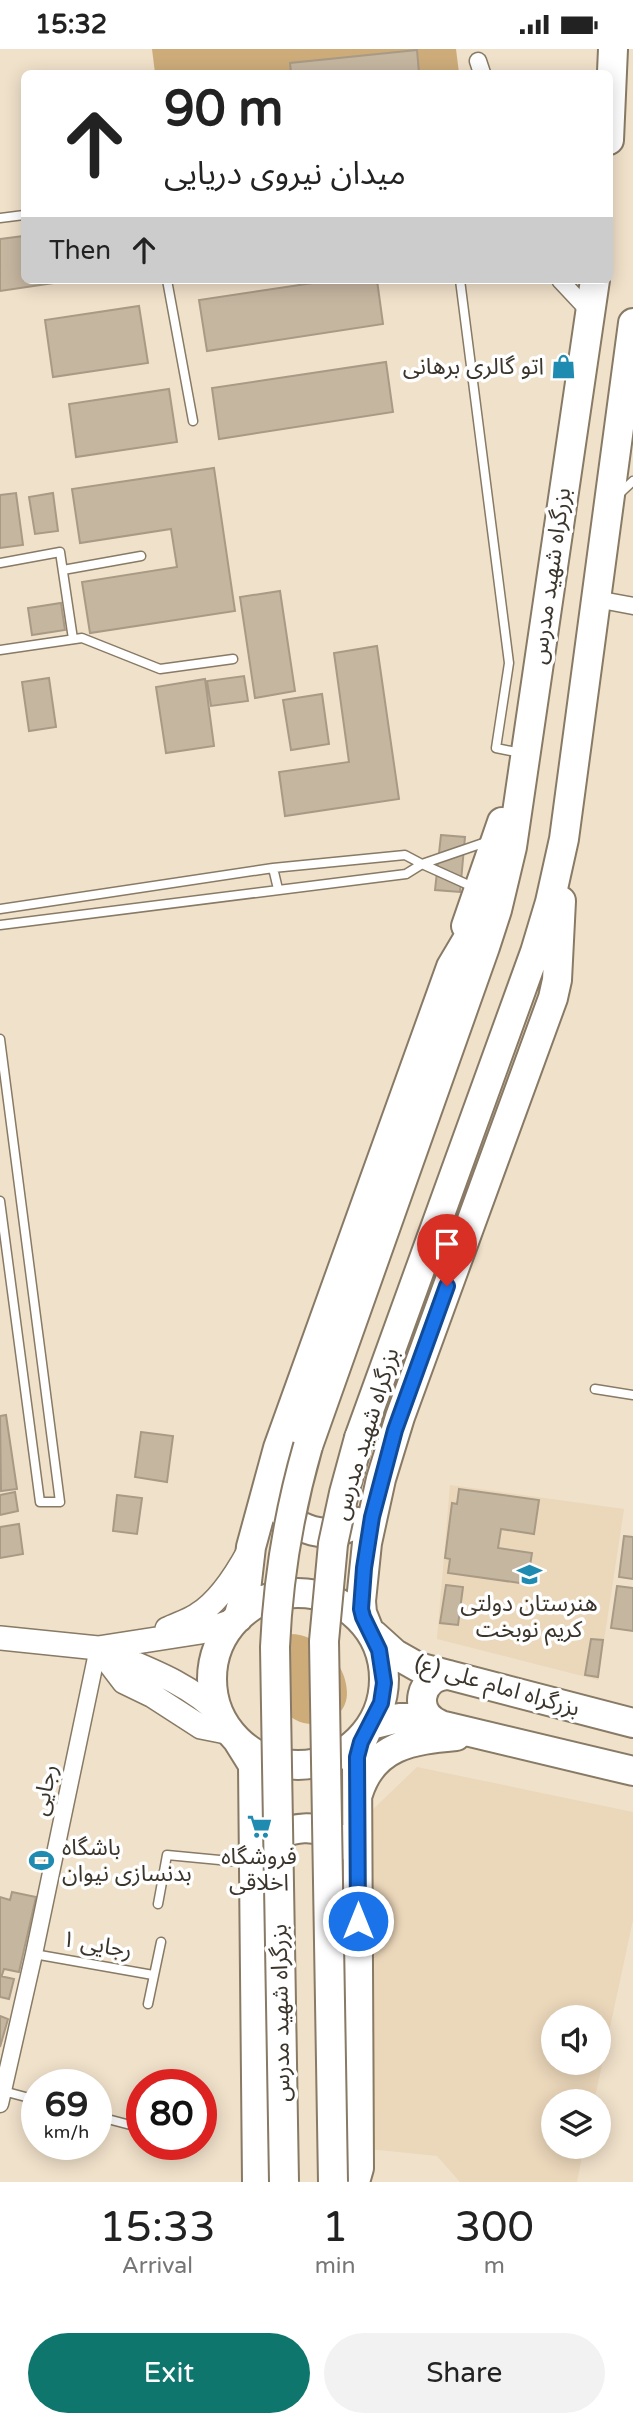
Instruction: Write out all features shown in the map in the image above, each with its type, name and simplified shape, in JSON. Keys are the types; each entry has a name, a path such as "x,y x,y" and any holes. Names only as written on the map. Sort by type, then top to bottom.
{"highway":[{"path":"612,70 613,49"},
{"name":"بزرگراه شهید مدرس","path":"284,2182 275,1647 286,1537 308,1446 481,960 506,873 594,284"},
{"name":"بزرگراه شهید مدرس","path":"369,1630 362,1613 361,1601 367,1543 395,1430 555,989 564,839 608,511 624,417 633,323"},
{"path":"451,967 525,753"},
{"name":"بزرگراه شهید مدرس","path":"333,2182 324,1641 333,1543 359,1438 526,977 547,915 564,839"},
{"name":"بزرگراه شهید مدرس","path":"236,1619 246,1594 253,1541 280,1441 451,967 506,873"},
{"path":"271,1472 272,1489 281,1510 293,1523 313,1531 331,1532 352,1525 369,1511 377,1497"},
{"path":"355,2182 359,2168 357,1757 361,1742 381,1703 384,1678 379,1650 369,1630 344,1606 326,1597 306,1593 273,1596 257,1603 236,1619 219,1645 213,1669 213,1693 229,1729 246,1747 267,1759 303,1765 338,1755 355,1743 369,1726"},
{"name":"بزرگراه امام علی (ع)","path":"369,1630 408,1663 633,1723"},
{"path":"439,1724 428,1718 423,1710 422,1693 433,1679 449,1675"},
{"name":"بزرگراه امام علی (ع)","path":"369,1726 406,1718 633,1771"},
{"name":"بزرگراه شهید مدرس","path":"229,1729 253,1765 257,2182"},
{"path":"357,1797 372,1767 393,1749 415,1741 477,1734"},
{"path":"254,1865 262,1850 275,1837 291,1830 309,1828 327,1832 339,1839 351,1852 358,1867"}],"main road":[{"path":"139,1641 205,1609 236,1572 253,1541"},
{"path":"0,1638 98,1648 209,1630 236,1619"},
{"path":"98,1648 165,1678 201,1698 229,1729"}],"street":[{"path":"564,284 590,312"},
{"path":"596,599 633,605"},
{"name":"رجایی","path":"1,2098 98,1648"}],"lane":[{"path":"0,218 21,215"},
{"path":"168,284 193,421"},
{"path":"461,284 509,663 496,748 525,753"},
{"path":"608,511 620,493 633,481"},
{"path":"0,563 61,552 73,639"},
{"path":"63,570 141,556"},
{"path":"0,650 82,638 160,669 233,659"},
{"path":"0,925 406,874 422,864 496,839"},
{"path":"0,909 273,868 405,855 478,889"},
{"path":"273,868 278,889"},
{"path":"0,1039 60,1502 40,1502 0,1201"},
{"path":"595,1388 633,1395"},
{"path":"158,1904 167,1854 254,1865"},
{"path":"148,2004 161,1942"},
{"name":"رجایی ۱","path":"34,1954 153,1975"},
{"path":"1,2098 21,2099"}],"shaded area":[{"path":"152,49 456,49 459,70 155,70"},
{"name":"هنرستان دولتی کریم نوبخت","path":"450,1485 624,1509 598,1680 437,1639"},
{"path":"290,1634 306,1637 319,1644 333,1657 342,1672 347,1690 346,1699 344,1707 331,1719 308,1724 293,1719 270,1690 262,1659"},
{"path":"417,1767 633,1812 633,1920 611,2023 611,2005 541,2005 541,2075 600,2075 597,2089 541,2089 541,2159 582,2159 577,2182 460,2182 437,2156 369,2149 363,1819"}],"building":[{"path":"417,50 419,70 291,70 290,63"},
{"path":"21,236 21,284 47,284 0,291 0,239"},
{"path":"306,284 378,284 383,324 207,351 199,300"},
{"path":"139,306 148,363 53,377 45,320"},
{"path":"386,362 393,412 219,439 212,388"},
{"path":"169,389 177,442 76,457 69,404"},
{"path":"214,468 235,611 90,633 82,582 177,567 171,529 80,543 72,489"},
{"path":"16,493 23,545 0,548 0,495"},
{"path":"53,493 58,531 35,534 29,497"},
{"path":"280,591 295,691 255,698 240,597"},
{"path":"61,603 65,630 32,635 28,608"},
{"path":"377,646 399,799 285,816 279,772 349,762 334,653"},
{"path":"244,676 248,701 211,706 207,681"},
{"path":"49,678 56,727 29,731 22,682"},
{"path":"205,679 214,746 166,753 156,687"},
{"path":"322,694 329,744 291,750 283,700"},
{"path":"441,835 465,837 460,892 435,890"},
{"path":"6,1415 17,1489 1,1491 0,1416"},
{"path":"141,1432 173,1436 167,1482 135,1477"},
{"path":"459,1489 539,1500 534,1534 501,1529 498,1548 532,1553 527,1584 448,1573 450,1559 445,1558 452,1503 457,1504"},
{"path":"15,1492 18,1511 0,1515 0,1495"},
{"path":"117,1495 142,1498 137,1534 113,1531"},
{"path":"19,1524 23,1554 0,1558 0,1527"},
{"path":"624,1536 633,1537 633,1579 619,1577"},
{"path":"446,1585 463,1587 458,1625 440,1623"},
{"path":"617,1586 633,1588 633,1631 611,1628"},
{"path":"591,1639 603,1640 598,1677 585,1675"},
{"path":"12,1892 36,1897 19,1972 4,1969 0,1975 0,1897 10,1900"},
{"path":"0,1976 14,1979 9,1999 0,1997"},
{"path":"0,2016 8,2019 0,2047"}],"place":[{"name":"اتو گالری برهانی","path":"564,367"},
{"name":"هنرستان دولتی کریم نوبخت","path":"529,1574"},
{"name":"فروشگاه اخلاقی","path":"259,1827"},
{"name":"باشگاه بدنسازی نیوان","path":"42,1861"}],"route":[{"path":"358,1921 357,1757 361,1742 381,1703 384,1678 379,1650 362,1613 367,1543 395,1430 447,1286"}]}
